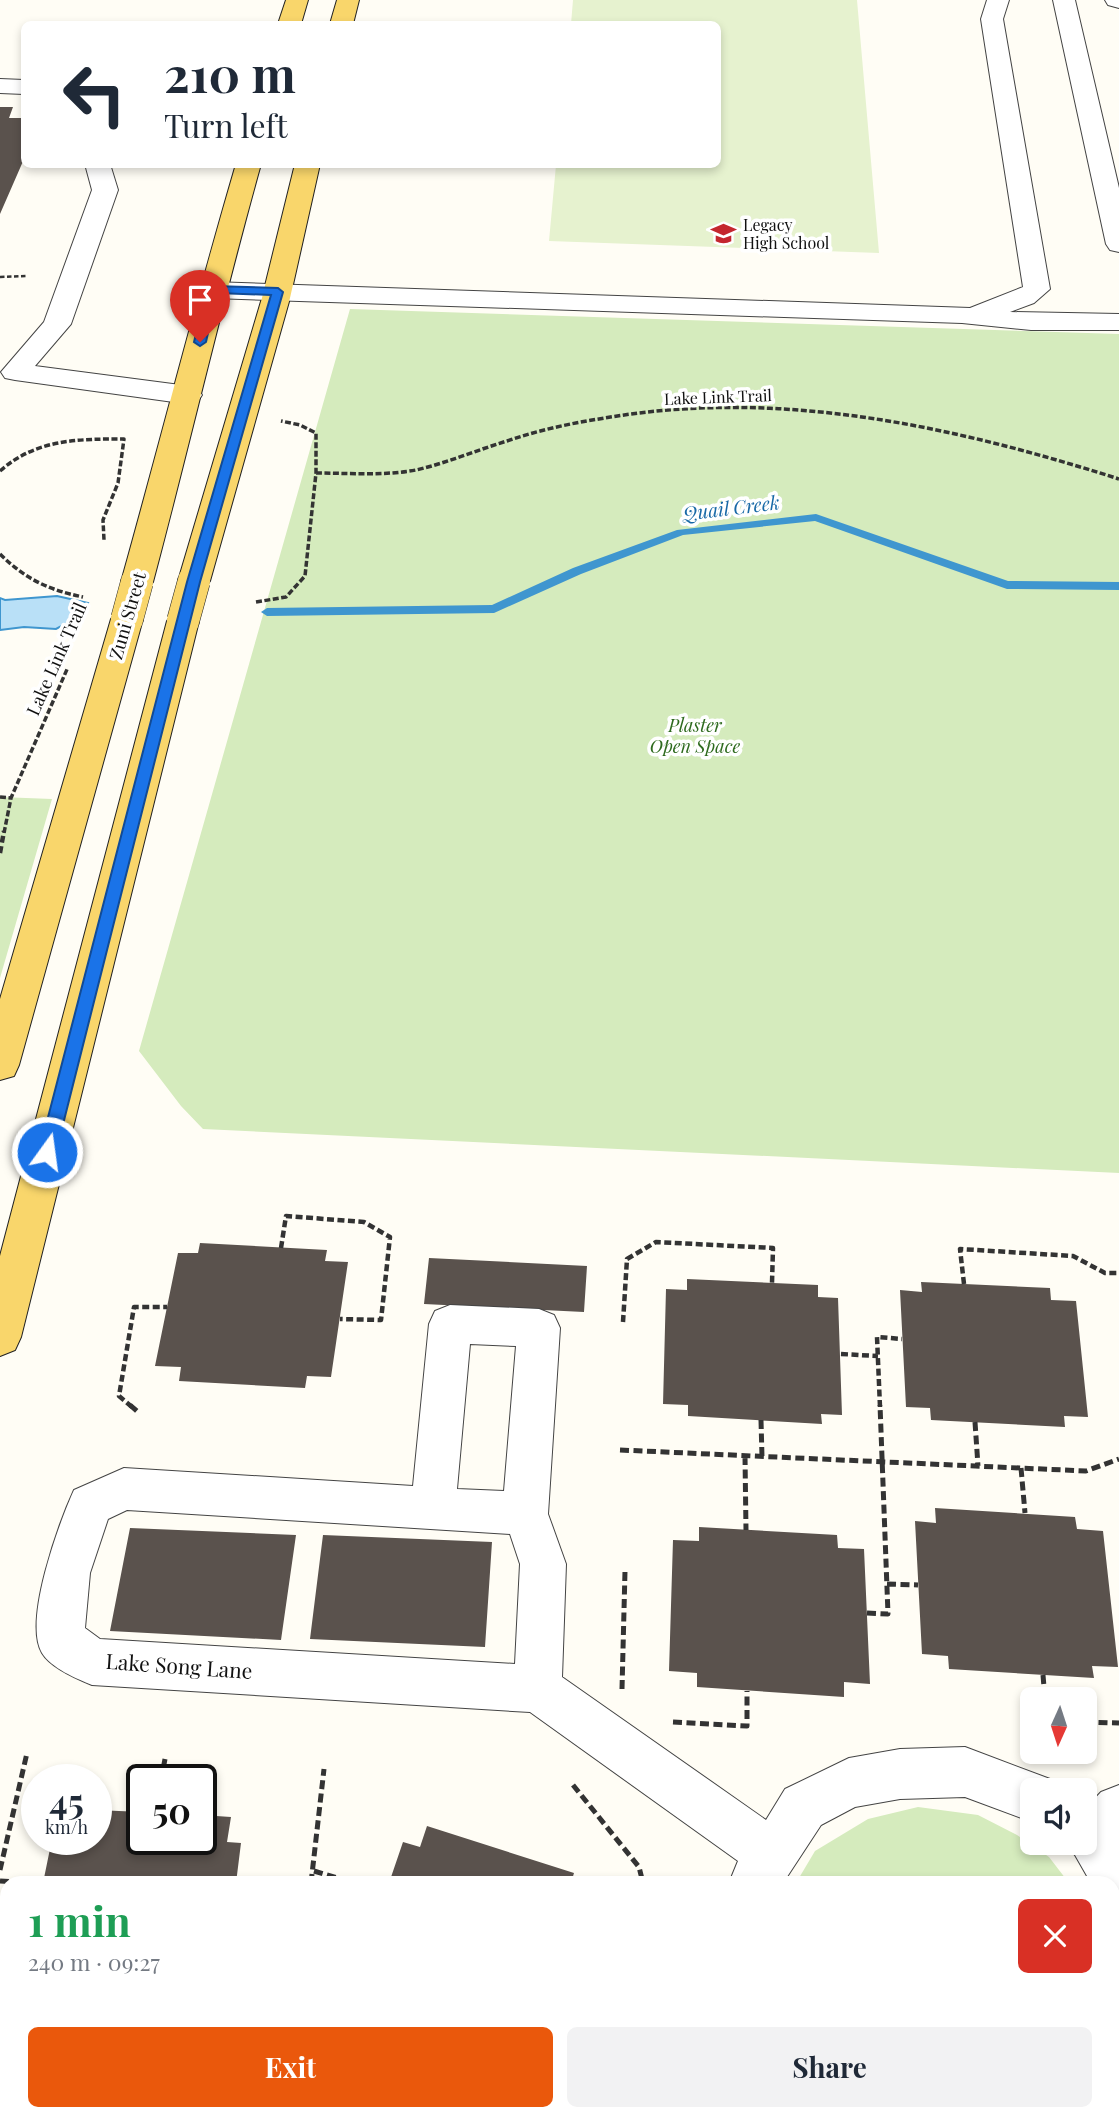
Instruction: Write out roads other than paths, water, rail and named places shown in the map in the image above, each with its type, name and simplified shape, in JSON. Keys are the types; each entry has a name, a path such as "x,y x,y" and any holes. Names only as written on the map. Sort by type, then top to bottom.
{"main road":[{"path":"291,21 297,0"},
{"path":"343,21 348,0"},
{"name":"Zuni Street","path":"0,1065 127,619 188,396 212,290 248,168"},
{"path":"0,1337 183,621 278,292 307,168"}],"street":[{"path":"962,315 1002,306 1037,289 992,19 998,0"},
{"path":"1064,0 1119,244"},
{"path":"0,86 21,87"},
{"path":"7,371 57,324 105,190 98,168"},
{"path":"212,290 962,315 1031,321 1119,322"},
{"path":"7,371 140,387 188,396"},
{"path":"433,1509 450,1324 538,1328 525,1514 543,1564 538,1689 762,1869 803,1807 849,1783 900,1774 965,1772 1020,1793"},
{"name":"Lake Song Lane","path":"525,1514 124,1489 90,1505 68,1573 60,1639 92,1662 538,1689"},
{"path":"1099,1826 1116,1876"}],"water":[{"path":"57,596 88,603 84,614 56,629 24,627 0,630 0,598 5,600"}],"waterway":[{"name":"Quail Creek","path":"267,612 494,609 577,571 681,532 816,517 1007,585 1119,586"}],"place":[{"name":"Legacy High School","path":"723,234"}],"park label":[{"name":"Plaster Open Space","path":"695,736"}]}
